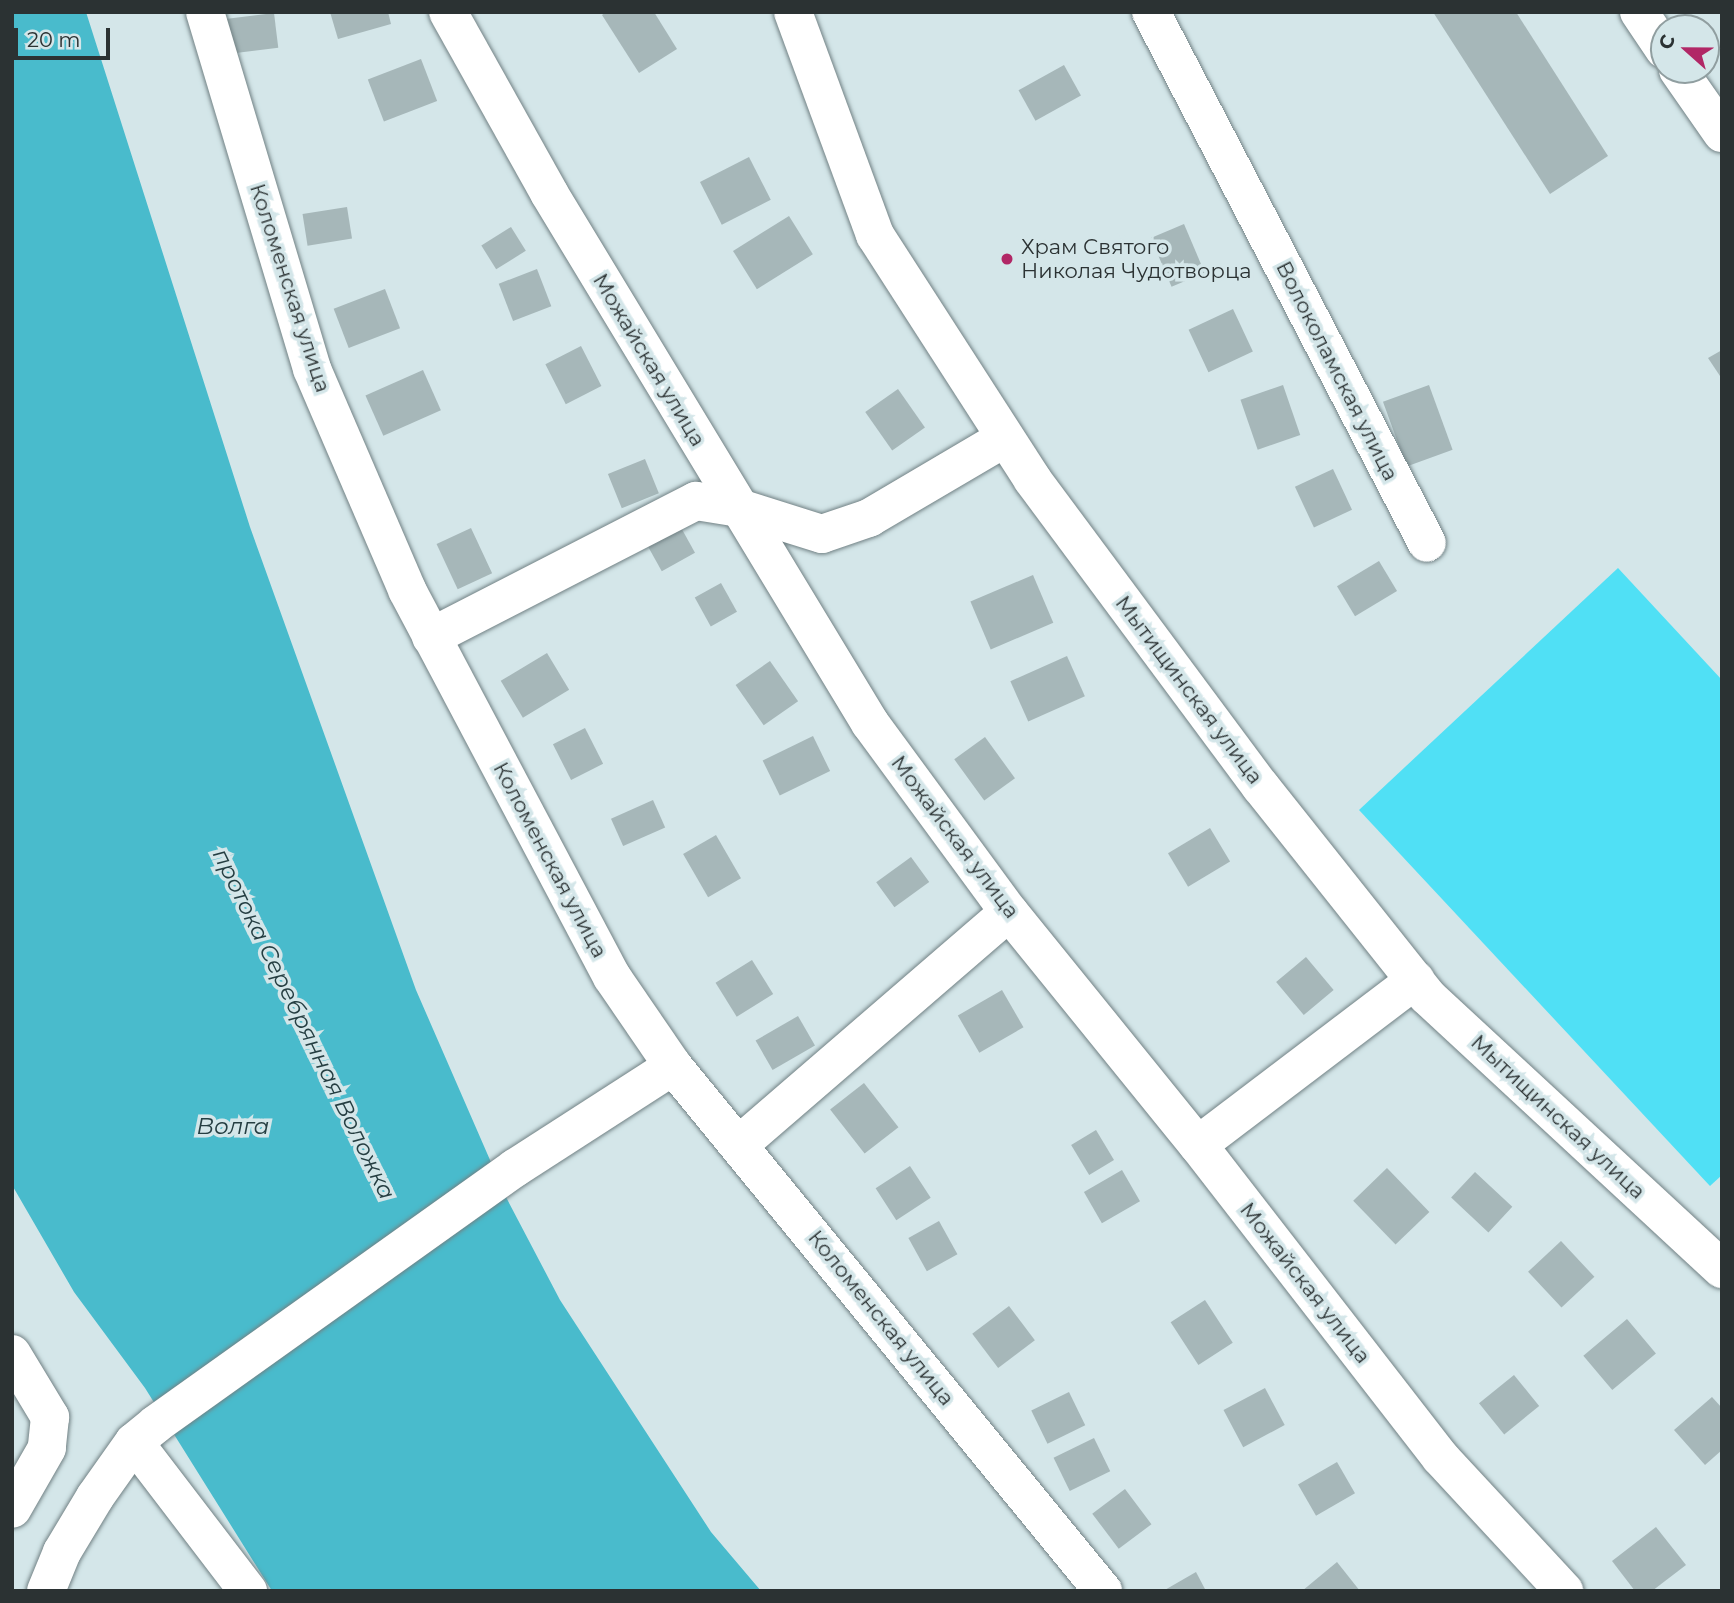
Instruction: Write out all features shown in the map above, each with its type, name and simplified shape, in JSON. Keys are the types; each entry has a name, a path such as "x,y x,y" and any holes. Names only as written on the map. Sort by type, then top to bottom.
{"street":[{"name":"Коломенская улица","path":"205,12 312,369 407,590 612,977 673,1066 740,1144 1103,1591"},
{"name":"Можайская улица","path":"448,12 549,193 870,723 1009,912 1198,1144 1440,1457 1563,1591"},
{"name":"Мытищинская улица","path":"793,12 875,235 1005,438 1261,788 1415,980 1722,1269"},
{"name":"Волоколамская улица","path":"1151,12 1427,543"},
{"path":"1639,12 1650,28"},
{"path":"1688,84 1722,133"},
{"path":"431,637 696,500 739,508 822,534 869,518 1005,438"},
{"path":"740,1144 1009,912"},
{"path":"1198,1144 1415,980"},
{"path":"47,1591 62,1552 145,1433 515,1168 673,1066"},
{"path":"12,1354 50,1417 47,1448 12,1509"},
{"path":"145,1433 248,1591"}],"shaded area":[{"path":"1618,568 1722,680 1722,1175 1710,1186 1359,810"}],"water":[{"name":"Волга","path":"12,12 86,12 250,527 416,990 507,1199 560,1300 711,1532 761,1591 272,1591 145,1388 74,1292 12,1185"}],"building":[{"path":"330,12 388,12 391,24 338,39"},
{"path":"606,12 654,12 677,49 639,73 602,15"},
{"path":"1433,12 1516,12 1608,156 1550,194"},
{"path":"274,13 278,48 228,54 223,19"},
{"path":"421,59 437,101 384,121 368,79"},
{"path":"1064,65 1081,96 1035,121 1019,90"},
{"path":"749,157 771,200 722,225 700,182"},
{"path":"347,207 352,239 308,246 303,214"},
{"path":"789,216 813,254 757,289 733,251"},
{"path":"1184,224 1205,273 1172,287 1151,238"},
{"path":"511,227 526,251 496,269 481,246"},
{"path":"537,269 551,306 513,321 499,284"},
{"path":"385,289 400,328 349,348 334,309"},
{"path":"1233,309 1253,352 1208,372 1189,330"},
{"path":"581,346 601,386 566,404 545,364"},
{"path":"1722,350 1722,379 1708,358"},
{"path":"423,370 441,410 383,436 365,396"},
{"path":"1283,385 1300,435 1258,450 1240,400"},
{"path":"1429,385 1453,450 1407,467 1383,402"},
{"path":"898,389 925,428 892,450 865,412"},
{"path":"645,459 659,493 622,508 608,474"},
{"path":"1333,469 1352,510 1314,528 1295,487"},
{"path":"679,524 695,553 662,571 646,542"},
{"path":"471,528 492,573 458,589 437,544"},
{"path":"1379,561 1397,591 1355,616 1337,586"},
{"path":"1033,575 1053,623 991,649 970,602"},
{"path":"721,583 737,612 711,626 695,598"},
{"path":"547,653 569,690 523,718 501,681"},
{"path":"1067,656 1085,696 1028,721 1010,681"},
{"path":"770,661 798,701 764,725 736,685"},
{"path":"585,728 603,764 571,780 553,744"},
{"path":"813,736 830,771 780,796 763,761"},
{"path":"985,737 1015,778 984,801 954,759"},
{"path":"653,800 665,827 623,846 611,819"},
{"path":"1210,828 1230,861 1188,887 1168,853"},
{"path":"716,835 741,878 708,897 683,854"},
{"path":"911,857 929,882 894,907 876,882"},
{"path":"1306,957 1334,990 1304,1015 1276,982"},
{"path":"752,960 773,994 737,1017 716,983"},
{"path":"1002,990 1023,1027 979,1053 958,1015"},
{"path":"798,1016 815,1045 773,1070 756,1040"},
{"path":"864,1083 898,1127 865,1154 830,1109"},
{"path":"1096,1130 1114,1160 1089,1175 1071,1145"},
{"path":"910,1166 931,1198 896,1220 876,1188"},
{"path":"1387,1168 1429,1212 1396,1245 1353,1201"},
{"path":"1122,1170 1140,1201 1102,1223 1084,1192"},
{"path":"1475,1172 1512,1207 1488,1232 1451,1198"},
{"path":"939,1221 957,1254 927,1271 908,1238"},
{"path":"1561,1241 1594,1277 1562,1308 1528,1272"},
{"path":"1205,1300 1233,1343 1198,1365 1171,1322"},
{"path":"1009,1306 1035,1340 998,1368 972,1334"},
{"path":"1627,1319 1656,1353 1612,1390 1583,1356"},
{"path":"1514,1375 1539,1406 1504,1434 1479,1403"},
{"path":"1265,1388 1285,1425 1243,1447 1224,1410"},
{"path":"1069,1392 1085,1425 1047,1444 1031,1410"},
{"path":"1712,1397 1722,1408 1722,1450 1705,1465 1674,1430"},
{"path":"1094,1438 1110,1471 1070,1491 1054,1458"},
{"path":"1337,1462 1355,1493 1316,1516 1298,1484"},
{"path":"1125,1489 1151,1524 1119,1549 1092,1514"},
{"path":"1656,1527 1686,1565 1652,1591 1635,1591 1612,1561"},
{"path":"1337,1562 1360,1591 1302,1591"},
{"path":"1196,1572 1206,1591 1163,1591"}],"place":[{"name":"Храм Святого Николая Чудотворца","path":"1007,259"}],"water label":[{"name":"протока Серебрянная Воложка","path":"304,1024"}]}
